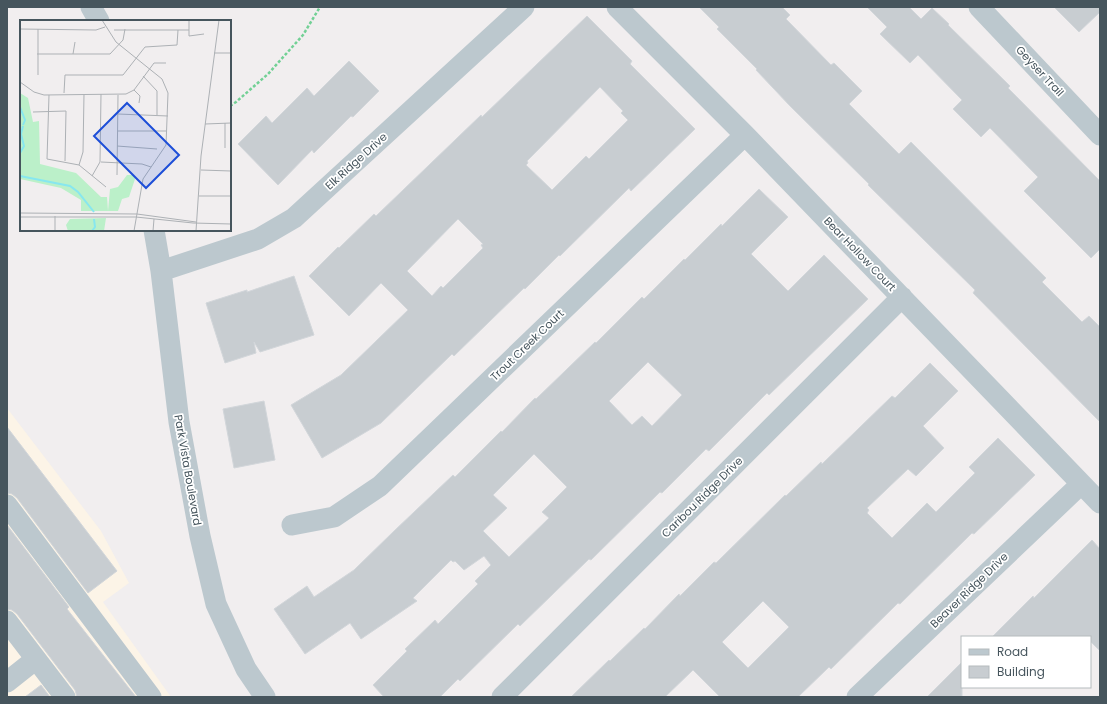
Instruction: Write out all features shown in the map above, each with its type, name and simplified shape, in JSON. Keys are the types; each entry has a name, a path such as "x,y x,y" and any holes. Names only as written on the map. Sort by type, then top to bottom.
{"street":[{"path":"91,7 98,20"},
{"name":"Elk Ridge Drive","path":"161,271 258,239 294,218 524,7"},
{"name":"Bear Hollow Court","path":"617,7 745,135 1100,503"},
{"name":"Geyser Trail","path":"979,7 1100,135"},
{"name":"Trout Creek Court","path":"292,525 334,517 380,486 745,135"},
{"name":"Park Vista Boulevard","path":"154,231 161,271 179,422 200,536 216,604 246,668 265,697"},
{"name":"Caribou Ridge Drive","path":"502,697 902,297"},
{"name":"Beaver Ridge Drive","path":"856,697 1081,484"},
{"path":"7,505 151,697"},
{"path":"7,621 65,697"},
{"path":"7,682 36,659"}],"path":[{"path":"231,105 268,74 298,41 320,7"}],"shaded area":[{"path":"7,408 101,531 129,583 103,602 171,697 7,697"}],"building":[{"path":"699,7 782,7 790,15 786,19 831,65 834,63 862,91 849,104 899,154 911,142 1046,278 1042,282 1082,322 1089,316 1100,327 1100,422 973,293 975,290 790,106 756,70 757,69 717,29 719,27"},
{"path":"867,7 909,7 921,19 932,8 1010,86 1008,88 1100,181 1100,249 1091,258 1024,191 1038,177 990,128 981,137 953,109 962,100 918,55 910,63 880,34 887,27"},
{"path":"1054,7 1100,7 1100,12 1079,32"},
{"path":"587,16 632,61 630,64 695,129 631,191 629,188 560,256 559,255 525,289 524,288 454,356 452,354 381,423 322,458 291,405 341,375 408,310 381,283 349,316 309,276 374,214 376,216 481,115 482,117","holes":["600,87 623,111 621,113 628,120 589,159 586,156 552,190 526,165 528,163 527,161","458,219 483,244 481,245 483,248 443,288 441,286 432,296 407,271"]},
{"path":"349,61 379,91 353,117 351,116 314,153 312,150 278,185 238,144 266,116 272,123 307,88 314,96"},
{"path":"759,189 788,217 751,254 788,291 824,255 868,299 769,395 767,393 709,451 706,449 591,560 589,559 520,626 518,624 460,681 458,679 440,697 384,697 373,685 407,651 405,649 435,620 438,624 478,584 475,581 491,565 484,556 464,570 455,561 453,562 451,560 413,598 417,601 361,639 350,623 305,654 274,609 307,586 314,597 354,570 453,475 455,477 535,398 536,399 595,342 596,343 642,297 644,299 721,224 722,226","holes":["648,362 682,395 652,426 642,416 632,425 609,401","534,454 567,487 542,512 549,518 509,557 483,531 507,508 493,495"]},
{"path":"294,276 314,335 260,352 254,342 256,353 225,363 206,303 247,290 247,292"},
{"path":"930,363 958,391 923,426 944,448 916,476 908,469 867,508 869,510 867,513 892,538 927,503 936,512 975,473 969,467 998,438 1035,475 974,534 972,533 900,604 898,603 831,669 829,667 798,697 720,697 693,670 665,697 571,697 609,660 610,661 644,628 645,629 679,594 680,596 714,562 716,563 785,495 786,496 821,462 822,464 892,396 895,398","holes":["763,601 789,627 748,668 722,642"]},
{"path":"264,401 275,460 234,468 223,409"},
{"path":"7,427 117,571 88,593 17,498 12,494 7,493"},
{"path":"7,525 69,607 67,609 136,697 77,697 75,690 17,614 12,610 7,609"},
{"path":"1092,540 1100,549 1100,651 1091,642 1091,636 993,636 1033,596 1034,598"},
{"path":"961,663 962,697 927,697"},
{"path":"41,685 50,697 25,697"}]}
